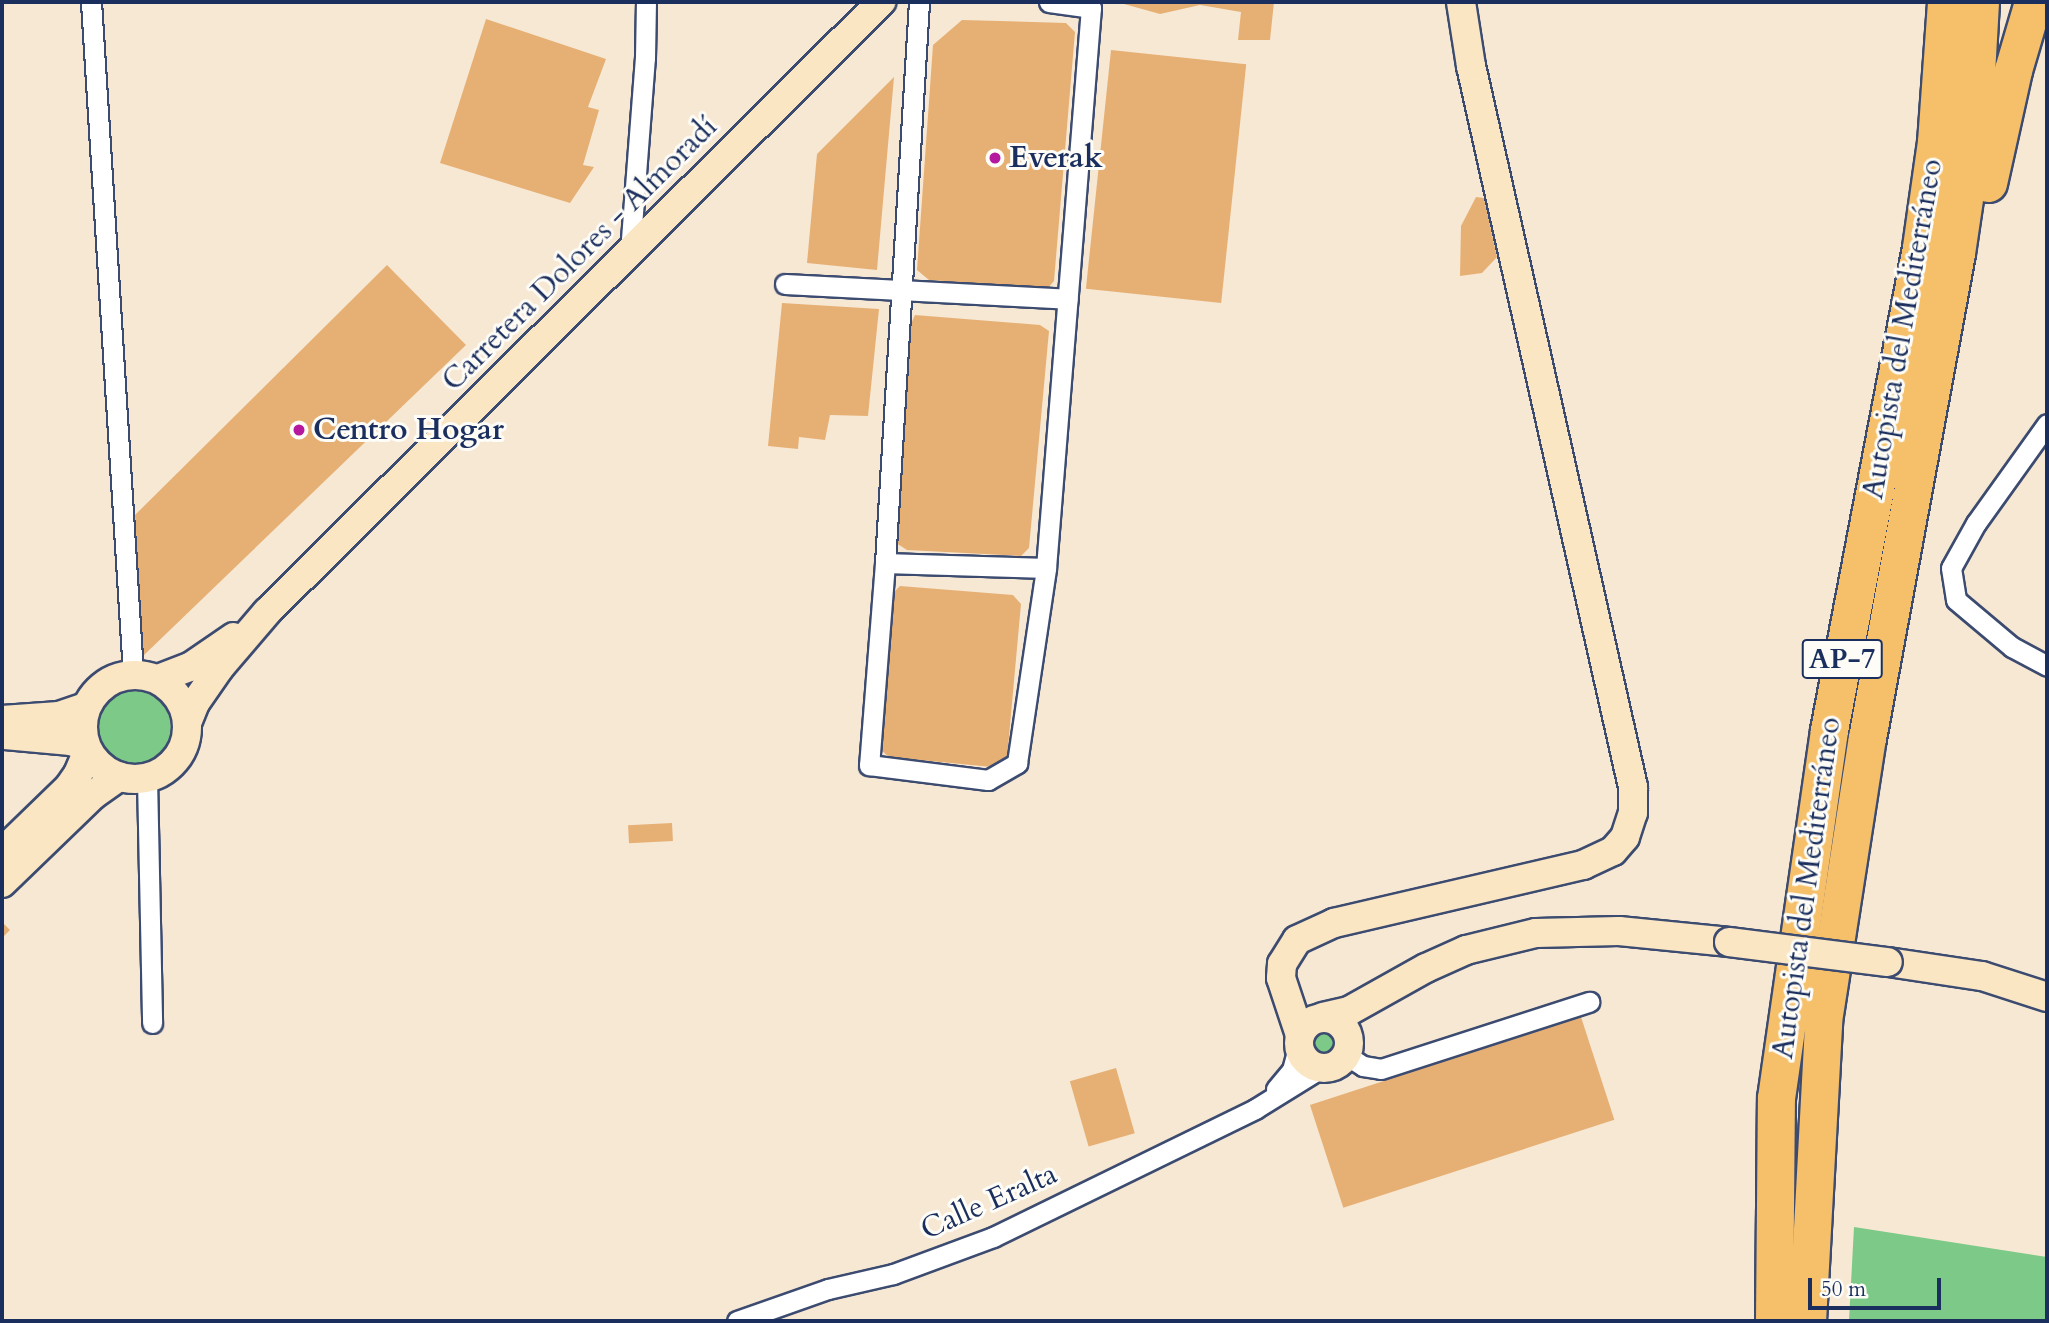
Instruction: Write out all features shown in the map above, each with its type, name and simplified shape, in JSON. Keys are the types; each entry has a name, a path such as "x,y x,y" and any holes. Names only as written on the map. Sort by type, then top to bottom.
{"highway":[{"name":"Autopista del Mediterráneo","path":"1807,1321 1823,1021 1867,738 1941,338 1972,145 1980,2"},
{"path":"1941,338 1971,258 2013,70 2033,2"},
{"name":"Autopista del Mediterráneo","path":"1774,1321 1776,1098 1829,730 1921,247 1936,142 1942,12"}],"street":[{"path":"91,2 145,677"},
{"path":"630,252 645,58 646,2"},
{"name":"Carretera Dolores - Almoradí","path":"267,612 881,2"},
{"path":"919,2 869,765 988,780 1017,764 1046,568 1068,299 1088,5 1049,2"},
{"path":"1321,1068 1303,1057 1310,1028 1284,990 1282,964 1297,940 1334,923 1583,865 1613,851 1625,836 1633,813 1633,787 1471,66 1461,2"},
{"path":"785,284 1068,299"},
{"path":"2047,424 1976,523 1951,568 1956,600 2012,647 2047,666"},
{"path":"884,563 1046,568"},
{"path":"2,852 78,775 87,748 82,727 85,707 98,689 115,678 145,677 190,667 267,612"},
{"path":"2,734 71,741 87,748 108,772 119,777 147,778 174,762 182,751 187,723 195,703 220,667 267,612"},
{"path":"145,677 178,697 187,723"},
{"path":"2,720 59,716 85,707"},
{"path":"2,883 93,795 119,777"},
{"path":"147,778 152,1023"},
{"path":"1255,1109 1292,1070 1310,1028 1349,1011 1466,950 1536,933 1619,931 1729,942 1982,976 2047,997"},
{"path":"1255,1109 1321,1068 1336,1066 1348,1048 1358,1024 1390,988"},
{"path":"1310,1028 1338,1021 1348,1048 1363,1066 1381,1069 1589,1002"},
{"name":"Calle Eralta","path":"737,1321 839,1285 893,1274 993,1237 1255,1109"}],"green space":[{"path":"134,691 155,697 165,707 171,728 165,749 155,759 134,765 113,759 103,749 97,728 103,707 113,697"},
{"path":"1325,1032 1333,1035 1336,1043 1333,1051 1325,1054 1317,1051 1314,1043 1317,1035"},
{"path":"1854,1227 2047,1257 2047,1321 1849,1321"}],"building":[{"path":"1274,2 1270,40 1238,40 1241,12 1200,5 1160,14 1124,4"},
{"path":"486,19 606,59 588,107 599,110 583,165 594,167 570,203 440,163"},
{"name":"Everak","path":"962,20 1066,23 1075,32 1054,281 1048,288 929,280 917,270 933,45"},
{"path":"1111,50 1246,64 1221,303 1086,289"},
{"path":"894,77 877,270 807,263 817,154"},
{"path":"1476,197 1484,198 1497,257 1482,273 1460,276 1461,226"},
{"name":"Centro Hogar","path":"387,265 466,345 143,656 135,515"},
{"path":"782,303 879,309 868,416 830,415 825,440 799,437 798,449 768,446"},
{"path":"915,315 1040,325 1049,331 1029,548 1021,556 907,550 896,543 910,326"},
{"path":"900,586 1013,595 1021,604 1007,758 992,767 889,757 881,750 892,594"},
{"path":"672,823 673,841 629,843 628,825"},
{"path":"2,922 10,930 2,938"},
{"path":"1581,1017 1614,1120 1343,1208 1310,1105"},
{"path":"1116,1068 1135,1133 1089,1147 1070,1081"}],"place":[{"name":"Everak","path":"995,158"},
{"name":"Centro Hogar","path":"299,430"}]}
